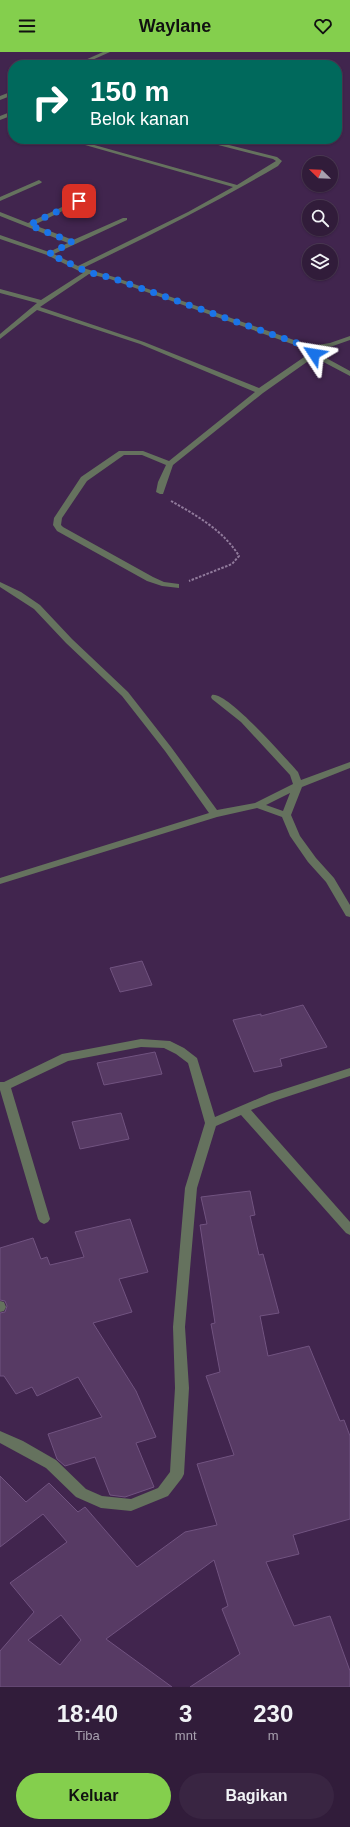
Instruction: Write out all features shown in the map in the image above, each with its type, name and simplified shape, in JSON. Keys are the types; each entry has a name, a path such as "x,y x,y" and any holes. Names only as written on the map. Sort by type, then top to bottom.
{"street":[{"path":"89,60 107,52"},
{"path":"85,144 238,187"},
{"path":"79,268 238,187 279,161 275,158 218,144"},
{"path":"0,199 39,182"},
{"path":"29,225 79,201"},
{"path":"0,214 72,242"},
{"path":"49,254 72,242 125,219"},
{"path":"0,236 49,254 88,272 112,278 312,351 350,374"},
{"path":"0,337 35,307 88,272"},
{"path":"0,291 42,302"},
{"path":"35,307 142,343 260,390"},
{"path":"160,492 162,482 170,464 260,390 312,351 350,338"},
{"path":"170,464 143,453 122,453 84,479 58,518 57,525 60,529 150,579 162,584 176,586"},
{"path":"0,584 37,607 69,641 125,694 168,749 215,814"},
{"path":"215,697 244,720 295,774 298,785 286,815 295,836 312,860 330,880 350,914"},
{"path":"0,881 215,814 258,805 298,785 350,765"},
{"path":"258,805 286,815"},
{"path":"0,1437 18,1445 51,1464 81,1493 100,1502 131,1505 163,1492 177,1474 182,1388 179,1327 191,1188 211,1123 193,1061 180,1051 166,1044 141,1043 66,1058 2,1086 44,1219"},
{"path":"211,1123 273,1097 350,1072"},
{"path":"243,1109 350,1230"}],"path":[{"path":"160,492 166,499 197,516 235,548 238,556 237,560 232,564 176,586"}],"building":[{"path":"142,961 152,985 120,992 110,968"},
{"path":"303,1005 327,1047 280,1059 282,1066 254,1072 233,1020 261,1014 261,1016"},
{"path":"155,1052 162,1074 104,1085 97,1063"},
{"path":"121,1113 129,1139 80,1149 72,1122"},
{"path":"250,1191 255,1215 250,1216 259,1255 263,1254 279,1313 260,1316 268,1356 309,1346 340,1421 344,1420 350,1436 350,1519 293,1535 299,1554 266,1562 294,1626 330,1616 350,1671 350,1687 190,1687 240,1654 222,1609 228,1606 214,1560 106,1639 172,1687 0,1687 0,1651 34,1612 10,1583 67,1542 43,1514 0,1547 0,1476 26,1502 49,1483 78,1512 85,1507 137,1567 185,1532 217,1525 197,1464 234,1455 206,1376 220,1372 211,1324 215,1323 200,1225 207,1224 201,1197","holes":["61,1615 81,1640 60,1665 28,1640"]},
{"path":"130,1219 148,1272 119,1279 132,1312 93,1323 136,1391 156,1437 136,1443 154,1487 125,1497 110,1495 95,1457 65,1466 57,1459 48,1434 102,1417 78,1377 37,1396 32,1387 16,1394 4,1376 0,1376 0,1313 5,1312 7,1306 5,1301 0,1300 0,1248 33,1238 41,1259 47,1257 50,1265 84,1257 75,1232"}],"route":[{"path":"79,201 29,225 72,242 49,254 88,272 112,278 311,348 314,354"}]}
